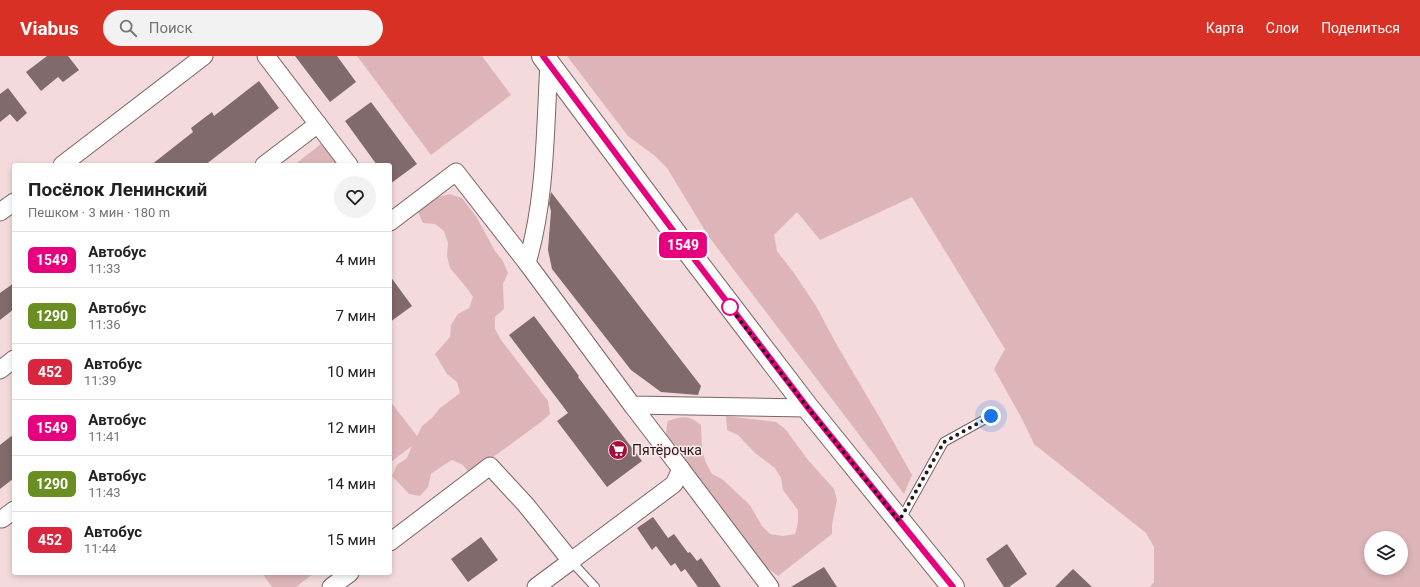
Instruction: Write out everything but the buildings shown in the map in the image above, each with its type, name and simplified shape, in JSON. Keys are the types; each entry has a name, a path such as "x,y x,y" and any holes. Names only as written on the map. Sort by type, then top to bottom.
{"main road":[{"path":"546,60 695,260 808,408 953,587"}],"street":[{"path":"65,163 204,56"},
{"path":"266,56 347,163"},
{"path":"527,263 534,237 543,169 546,60"},
{"path":"267,163 318,124"},
{"path":"392,219 456,172 527,263 770,587"},
{"path":"0,212 12,203"},
{"path":"0,370 12,361"},
{"path":"632,405 808,408"},
{"path":"392,540 490,466 526,505 572,560"},
{"path":"536,587 674,484 681,469"},
{"path":"331,587 347,575"}],"lane":[{"path":"899,521 944,442 991,416"},
{"path":"572,560 595,587"}],"shaded area":[{"path":"357,56 482,56 511,95 431,155"},
{"path":"567,56 1420,56 1420,587 1150,587 1154,582 1154,547 1146,533 1034,444 994,369 1005,349 912,197 820,240 797,212 774,235 777,251 816,306 912,475 904,494 709,237 667,168 655,156 628,136"},
{"path":"321,144 336,163 297,163"},
{"path":"450,194 462,198 477,218 495,251 503,261 508,273 503,284 504,309 495,317 495,329 501,340 548,401 550,414 470,474 463,465 452,460 431,474 428,487 420,496 409,494 392,476 397,465 407,458 412,446 392,461 392,404 417,436 422,426 432,418 440,408 460,393 457,382 447,374 435,354 450,337 451,325 458,314 469,308 473,297 450,268 447,256 448,243 444,231 435,224 423,223 418,212 423,201"},
{"path":"726,416 776,422 786,430 808,460 834,489 837,500 832,525 832,534 778,576 766,567 676,454 667,439 666,431 668,421 685,417 692,419 701,425 702,450 706,463 712,474 722,479 750,505 762,526 770,534 783,536 795,534 798,522 798,510 783,490 781,478 775,468 755,453 738,435 727,430"},
{"path":"263,575 311,575 296,587 272,587"}],"bus line":[{"name":"1549","path":"543,56 695,260 808,408 953,587"}],"place":[{"name":"Пятёрочка","path":"618,450"}],"route":[{"path":"730,307 729,306 808,408 899,521 944,442 991,416"}]}
